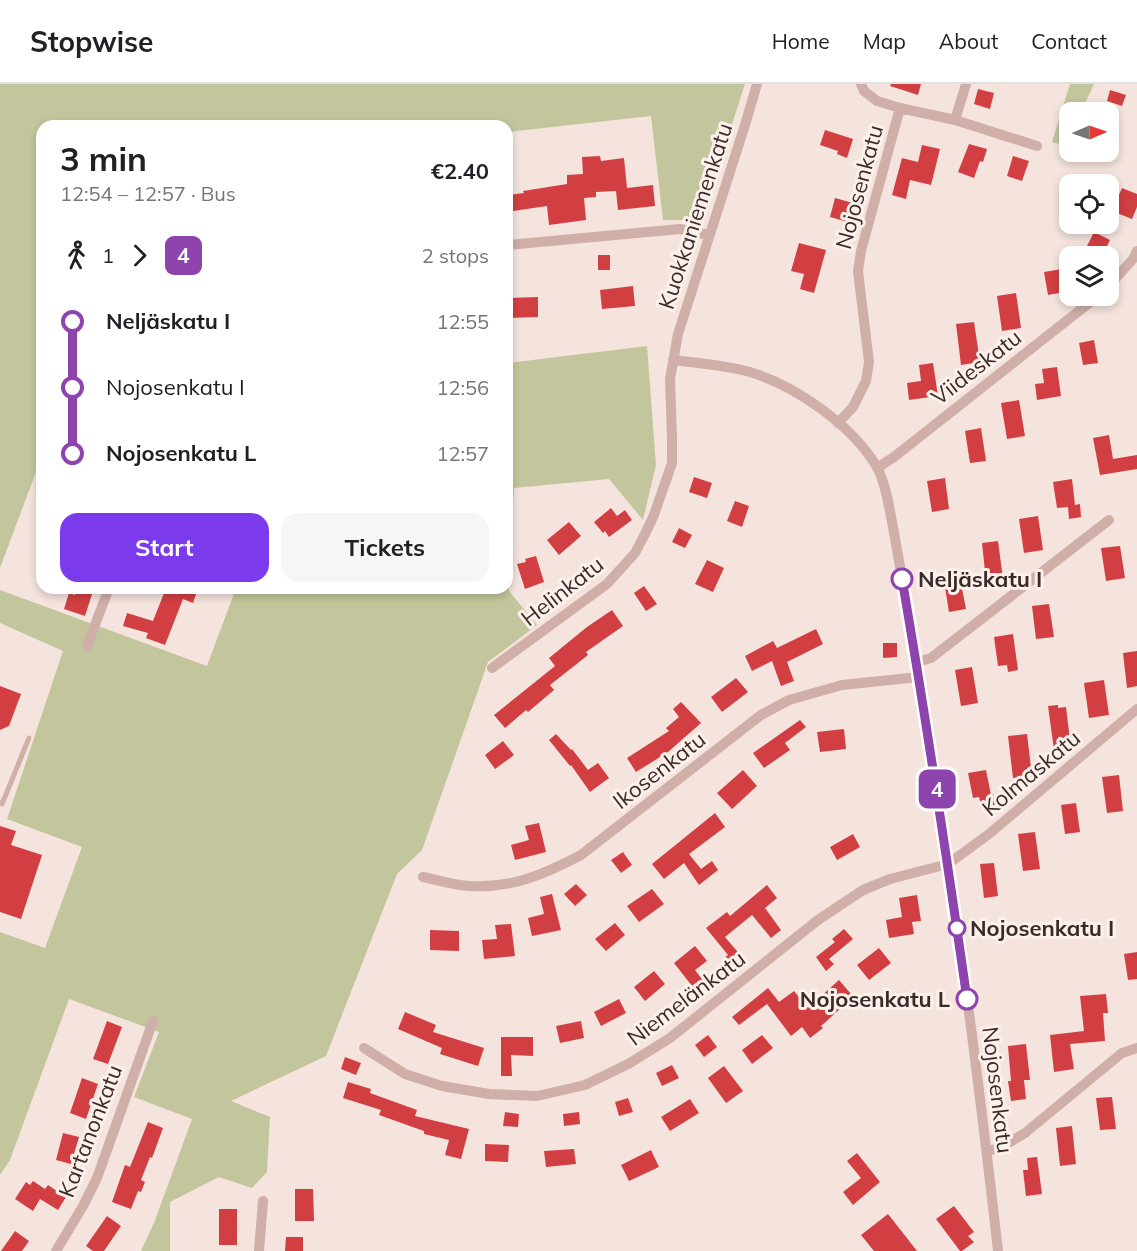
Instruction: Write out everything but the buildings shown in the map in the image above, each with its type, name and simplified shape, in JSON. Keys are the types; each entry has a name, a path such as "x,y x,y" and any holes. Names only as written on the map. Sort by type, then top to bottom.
{"street":[{"name":"Kuokkaniemenkatu","path":"673,360 678,334 757,84"},
{"path":"861,84 864,91 878,101 955,120 1037,147"},
{"path":"955,120 966,84"},
{"name":"Nojosenkatu","path":"900,108 861,251 858,271 869,362 866,381 853,407 838,423 878,468 887,497 917,662 948,864 987,1151 998,1251"},
{"path":"513,244 680,229 709,235"},
{"path":"1119,275 1137,251"},
{"name":"Viideskatu","path":"878,468 1085,306"},
{"path":"673,360 726,367 773,380 795,391 838,423"},
{"name":"Helinkatu","path":"492,668 607,584 635,553 654,515 672,463 670,379 673,360"},
{"path":"917,662 931,658 1109,520"},
{"path":"87,646 107,594"},
{"name":"Ikosenkatu","path":"423,877 467,886 495,886 522,881 552,871 581,855 761,715 789,700 842,685 919,677"},
{"name":"Kolmaskatu","path":"948,864 989,834 1137,709"},
{"name":"Niemelänkatu","path":"363,1048 405,1074 442,1086 489,1095 537,1096 585,1085 630,1063 670,1038 818,920 863,890 890,879 948,864"},
{"name":"Kartanonkatu","path":"56,1251 84,1206 97,1178 153,1021"},
{"path":"987,1151 1000,1148 1025,1133 1122,1053 1137,1048"},
{"path":"259,1251 262,1201"}],"lane":[{"path":"0,803 2,804 29,738"}],"green space":[{"path":"0,84 745,84 701,220 663,220 651,116 513,131 513,120 36,120 36,472 0,568"},
{"path":"1070,84 1094,84 1086,102 1064,102"},
{"path":"1059,119 1059,144 1052,142"},
{"path":"647,346 656,465 643,520 609,479 514,488 513,509 513,362"},
{"path":"0,590 207,666 234,594 511,594 537,625 488,662 422,850 397,874 326,1056 231,1101 270,1117 267,1172 252,1188 219,1177 170,1202 170,1251 141,1251 154,1223 192,1119 134,1097 159,1032 69,999 10,1160 0,1175 0,932 45,948 82,847 7,819 63,651 0,623"}],"bus line":[{"name":"4","path":"902,579 948,864 967,999"}],"place":[{"name":"Neljäskatu I","path":"902,579"},
{"name":"Nojosenkatu I","path":"957,928"},
{"name":"Nojosenkatu L","path":"967,999"}]}
